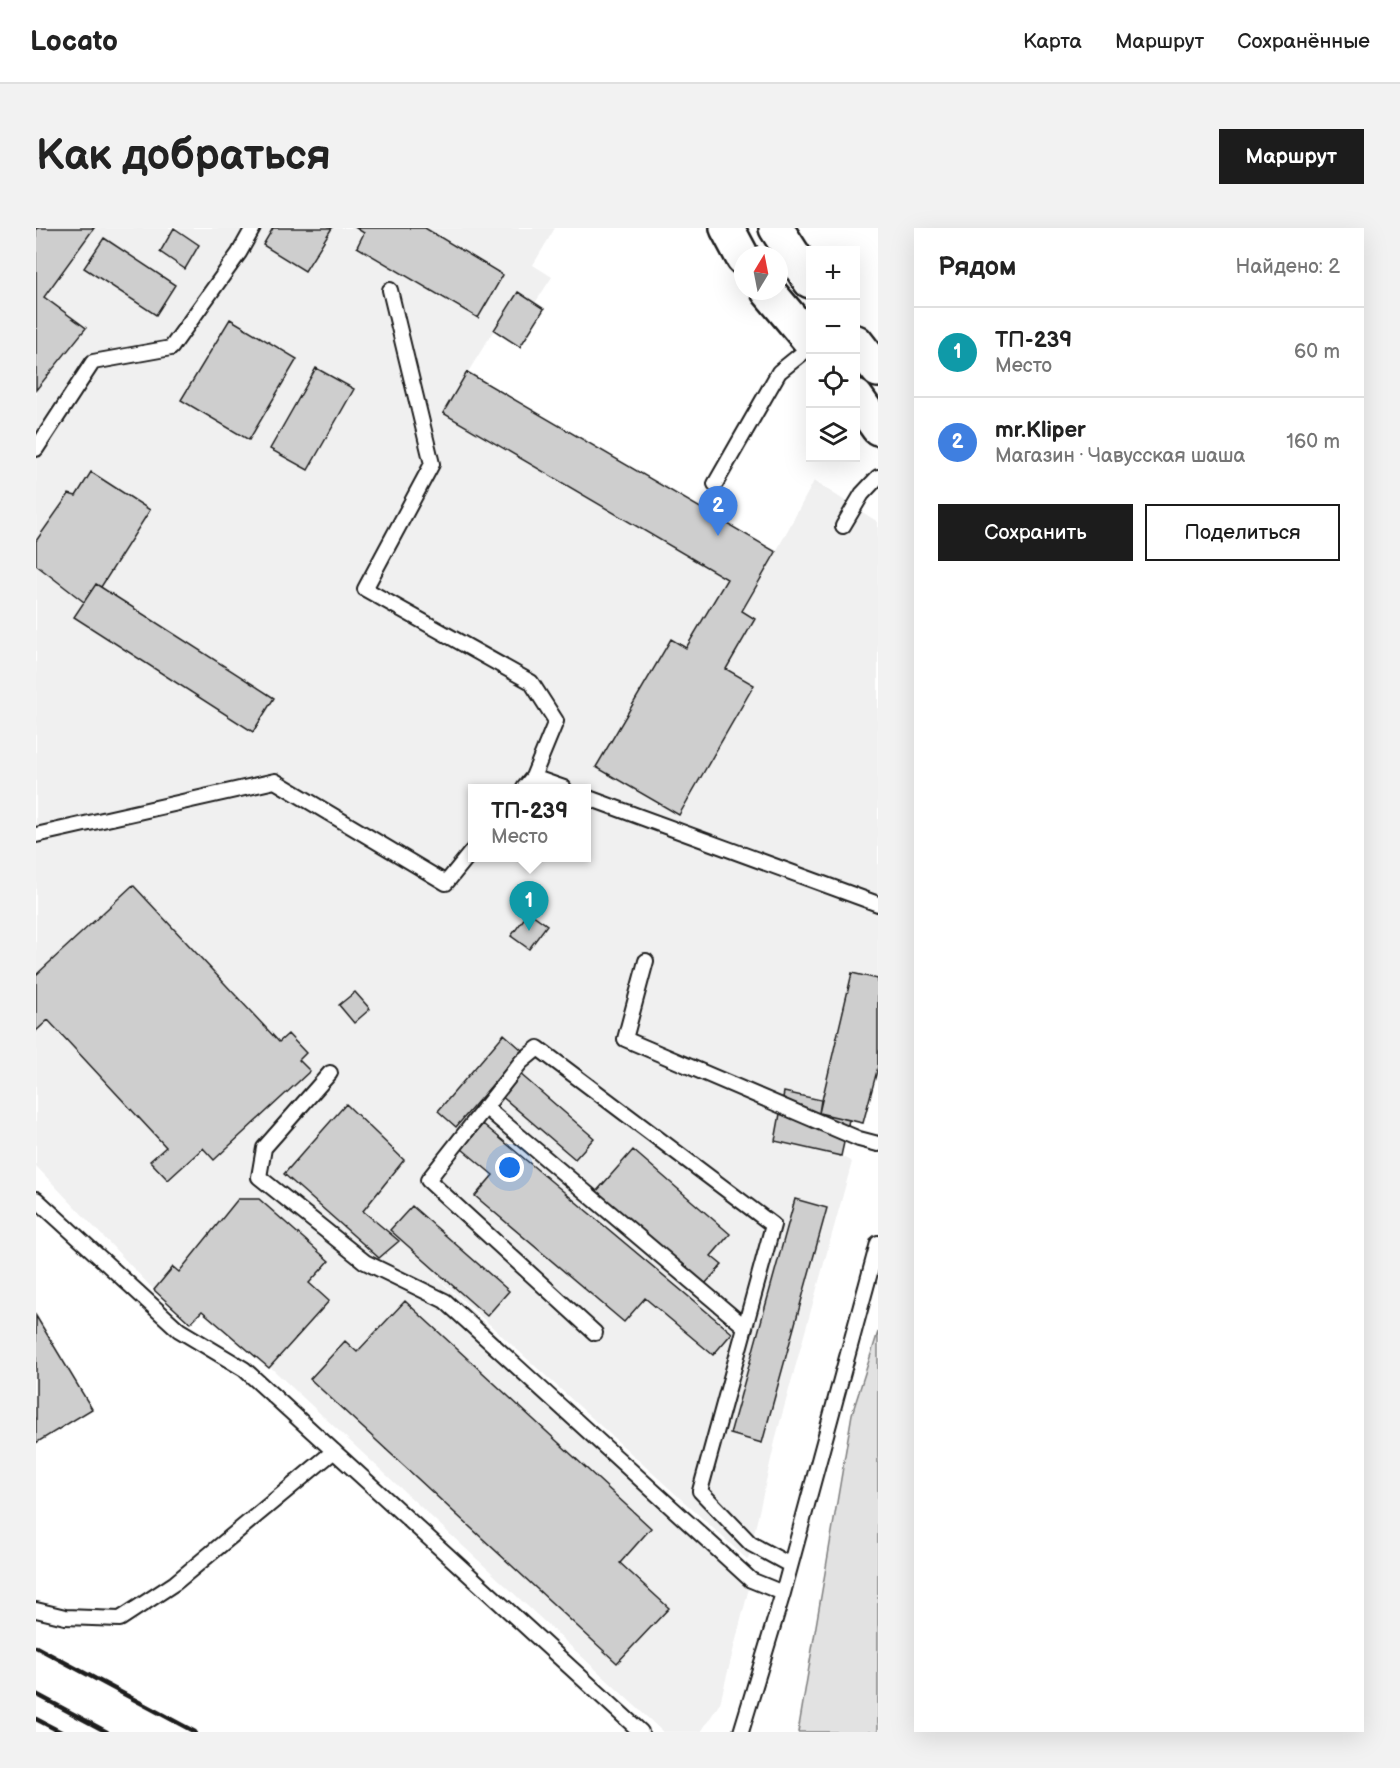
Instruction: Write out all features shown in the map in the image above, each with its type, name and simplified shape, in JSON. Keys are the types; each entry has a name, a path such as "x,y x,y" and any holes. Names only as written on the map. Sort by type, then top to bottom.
{"main road":[{"path":"727,228 737,246"},
{"path":"776,228 806,275"},
{"path":"776,300 806,336"},
{"path":"860,348 878,370"},
{"path":"860,404 878,428"}],"lane":[{"path":"36,449 93,362 171,348 240,253 253,228"},
{"path":"390,290 432,464 366,589 531,682 556,721 533,777 528,784"},
{"path":"715,484 779,372 806,350"},
{"path":"843,526 862,494 878,477"},
{"path":"533,777 551,784"},
{"path":"36,835 275,781 446,883 468,856"},
{"path":"591,799 878,904"},
{"path":"646,961 625,1039 878,1144"},
{"path":"595,1333 428,1180 521,1062 538,1048 773,1225 700,1491 751,1544 790,1565"},
{"path":"330,1073 264,1148 259,1177 364,1262 445,1301 751,1580 783,1593"},
{"path":"485,1107 745,1327"},
{"path":"36,1199 179,1330 244,1369 641,1732"},
{"path":"741,1732 783,1593 878,1243"},
{"path":"36,1610 65,1617 120,1619 175,1583 334,1451"}],"shaded area":[{"path":"36,228 273,228 263,245 305,271 332,228 555,228 533,265 552,277 535,303 544,309 520,347 494,330 468,372 776,552 814,481 878,522 878,1067 863,1123 849,1120 841,1156 852,1162 777,1433 748,1560 423,1264 751,1580 720,1703 701,1732 663,1732 268,1365 202,1311 190,1323 154,1290 36,1166"},
{"path":"878,1332 878,1732 798,1732 852,1414"}],"building":[{"path":"36,228 94,228 44,297 86,328 36,390"},
{"path":"174,228 199,245 185,269 160,252"},
{"path":"273,228 332,228 305,271 263,245"},
{"path":"356,228 425,228 503,275 478,318 357,247 364,233"},
{"path":"104,238 175,285 156,315 84,268"},
{"path":"518,292 544,309 520,347 494,330"},
{"path":"230,319 297,359 249,440 181,400"},
{"path":"316,368 354,389 308,470 270,449"},
{"path":"467,372 776,552 742,611 755,619 726,669 754,685 679,815 596,767 671,639 686,648 727,579 443,413"},
{"path":"91,472 150,510 101,587 96,584 84,602 36,565 36,541 69,494 76,496"},
{"path":"96,584 274,698 253,732 74,617"},
{"path":"133,885 279,1042 288,1034 306,1053 299,1060 310,1071 214,1160 203,1148 168,1180 150,1161 166,1147 48,1020 36,1031 36,975"},
{"path":"529,912 547,925 529,949 511,936"},
{"path":"852,973 878,979 878,1067 863,1123 819,1113"},
{"path":"355,992 370,1009 354,1023 339,1005"},
{"path":"504,1034 522,1050 456,1127 438,1111"},
{"path":"519,1073 594,1138 575,1159 500,1095"},
{"path":"784,1092 821,1100 819,1113 849,1120 841,1156 775,1141"},
{"path":"346,1104 404,1160 363,1211 399,1241 379,1258 284,1174"},
{"path":"483,1124 732,1333 713,1355 645,1298 624,1322 475,1196 493,1175 462,1149"},
{"path":"633,1150 730,1234 711,1256 722,1265 704,1285 596,1192"},
{"path":"238,1199 259,1199 329,1261 309,1283 329,1301 269,1368 202,1311 190,1323 154,1290 173,1267 179,1272"},
{"path":"795,1199 827,1208 762,1443 730,1434"},
{"path":"412,1206 509,1291 487,1316 390,1230"},
{"path":"405,1301 651,1528 620,1563 669,1608 617,1663 310,1379 345,1341 357,1352"},
{"path":"36,1316 92,1409 36,1443"}],"railway":[{"path":"36,1647 195,1732"},
{"path":"36,1694 107,1732"},
{"path":"36,1719 61,1732"}],"place":[{"name":"mr.Kliper","path":"718,536"},
{"name":"ТП-239","path":"529,931"}]}
